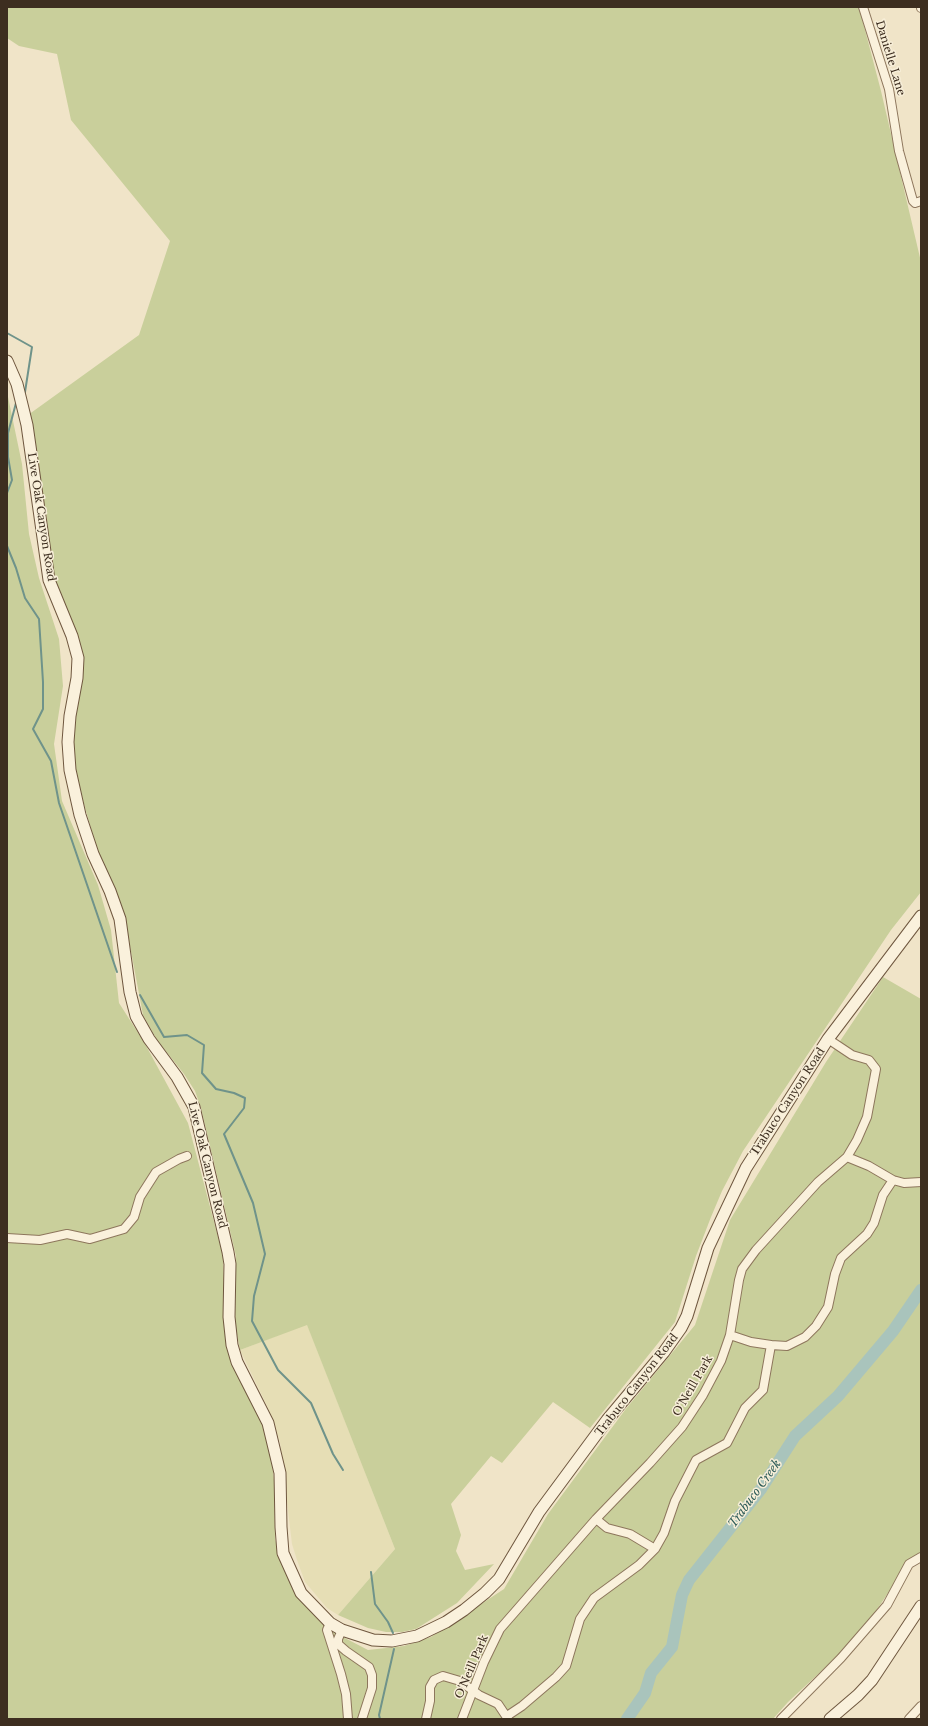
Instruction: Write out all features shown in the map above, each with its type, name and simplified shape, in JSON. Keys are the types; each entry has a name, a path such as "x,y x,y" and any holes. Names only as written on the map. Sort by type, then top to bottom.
{"main road":[{"name":"Live Oak Canyon Road","path":"7,361 16,384 27,425 49,580 72,636 78,658 77,678 70,716 68,742 70,770 80,814 90,847 120,919 130,992 136,1016 149,1039 186,1091 194,1107 230,1264 229,1317 232,1345 237,1362 268,1422 280,1472 283,1553 301,1593 330,1623 346,1631"},
{"name":"Trabuco Canyon Road","path":"346,1631 382,1641 392,1641 418,1636 446,1622 464,1610 485,1594 499,1579 539,1512 607,1420 664,1352 681,1328 687,1316 708,1248 725,1209 746,1168 828,1039 921,916"},
{"path":"830,1719 858,1695 872,1680 921,1606"}],"street":[{"name":"Danielle Lane","path":"863,7 889,90 899,151 913,201 915,203 921,201"},
{"name":"O'Neill Park","path":"462,1719 484,1662 500,1629 596,1519 650,1463 682,1427 703,1395 721,1361 730,1335 742,1269 756,1250 818,1182 847,1157 867,1117 876,1069 869,1060 852,1055 828,1039"},
{"path":"7,1238 40,1240 67,1234 90,1239 124,1229 134,1218 140,1197 156,1172 187,1156"},
{"path":"847,1157 869,1166 893,1180 904,1183 921,1182"},
{"path":"730,1335 750,1342 787,1346 805,1337 828,1308 835,1274 841,1258 867,1234 874,1223 883,1196 893,1180"},
{"path":"426,1719 430,1701 430,1687 434,1680 443,1676 460,1681 479,1695 498,1704 507,1717 562,1672 569,1660 580,1619 594,1598 639,1565 654,1549 664,1533 675,1502 696,1460 727,1443 745,1408 763,1390 771,1345"},
{"path":"596,1519 607,1528 630,1534 654,1549"},
{"path":"781,1719 841,1658 887,1605 909,1564 921,1557"},
{"path":"330,1623 327,1630 346,1694 348,1719"},
{"path":"346,1631 338,1644 368,1667 372,1675 372,1688 362,1719"},
{"path":"334,1653 343,1649"},
{"path":"909,1719 921,1706"}],"shaded area":[{"path":"307,1324 395,1549 338,1615 327,1608 305,1582 292,1544 280,1442 268,1408 240,1350"}],"green space":[{"path":"7,7 859,7 881,91 921,262 921,892 891,930 743,1151 722,1191 711,1217 696,1256 675,1322 590,1428 553,1402 502,1463 491,1456 451,1504 461,1535 456,1551 465,1570 494,1564 457,1603 416,1629 402,1632 386,1632 368,1628 338,1615 395,1549 307,1325 240,1350 235,1324 236,1256 201,1108 195,1091 184,1074 157,1040 143,1015 123,909 96,846 84,804 75,768 73,748 76,707 81,678 53,570 46,513 28,415 139,335 170,241 71,120 57,54 19,46 7,38"},
{"path":"7,392 22,464 29,534 39,578 59,639 63,686 54,744 62,801 98,885 111,930 119,1003 144,1042 188,1123 223,1256 225,1328 264,1420 274,1480 275,1539 281,1561 300,1599 316,1617 339,1635 368,1650 404,1646 431,1637 504,1589 548,1514 625,1410 695,1325 730,1220 826,1062 883,977 921,999 921,1554 902,1572 874,1614 844,1650 788,1702 773,1719 7,1719"}],"waterway":[{"path":"7,333 32,347 25,392"},
{"path":"7,493 12,480 8,457 8,433 16,403"},
{"path":"7,546 16,568 25,598 39,619 43,709 33,729 51,761 59,803 117,972"},
{"path":"140,995 164,1037 187,1035 204,1045 202,1073 216,1089 234,1093 245,1098 244,1108 224,1134 253,1203 265,1254 254,1296 252,1321 278,1370 311,1403 333,1454 343,1470"},
{"name":"Trabuco Creek","path":"627,1719 645,1693 651,1673 672,1647 682,1595 689,1580 761,1489 795,1436 838,1396 893,1331 921,1290"},
{"path":"371,1572 375,1604 388,1622 393,1633"},
{"path":"380,1719 379,1715 394,1649"}]}
